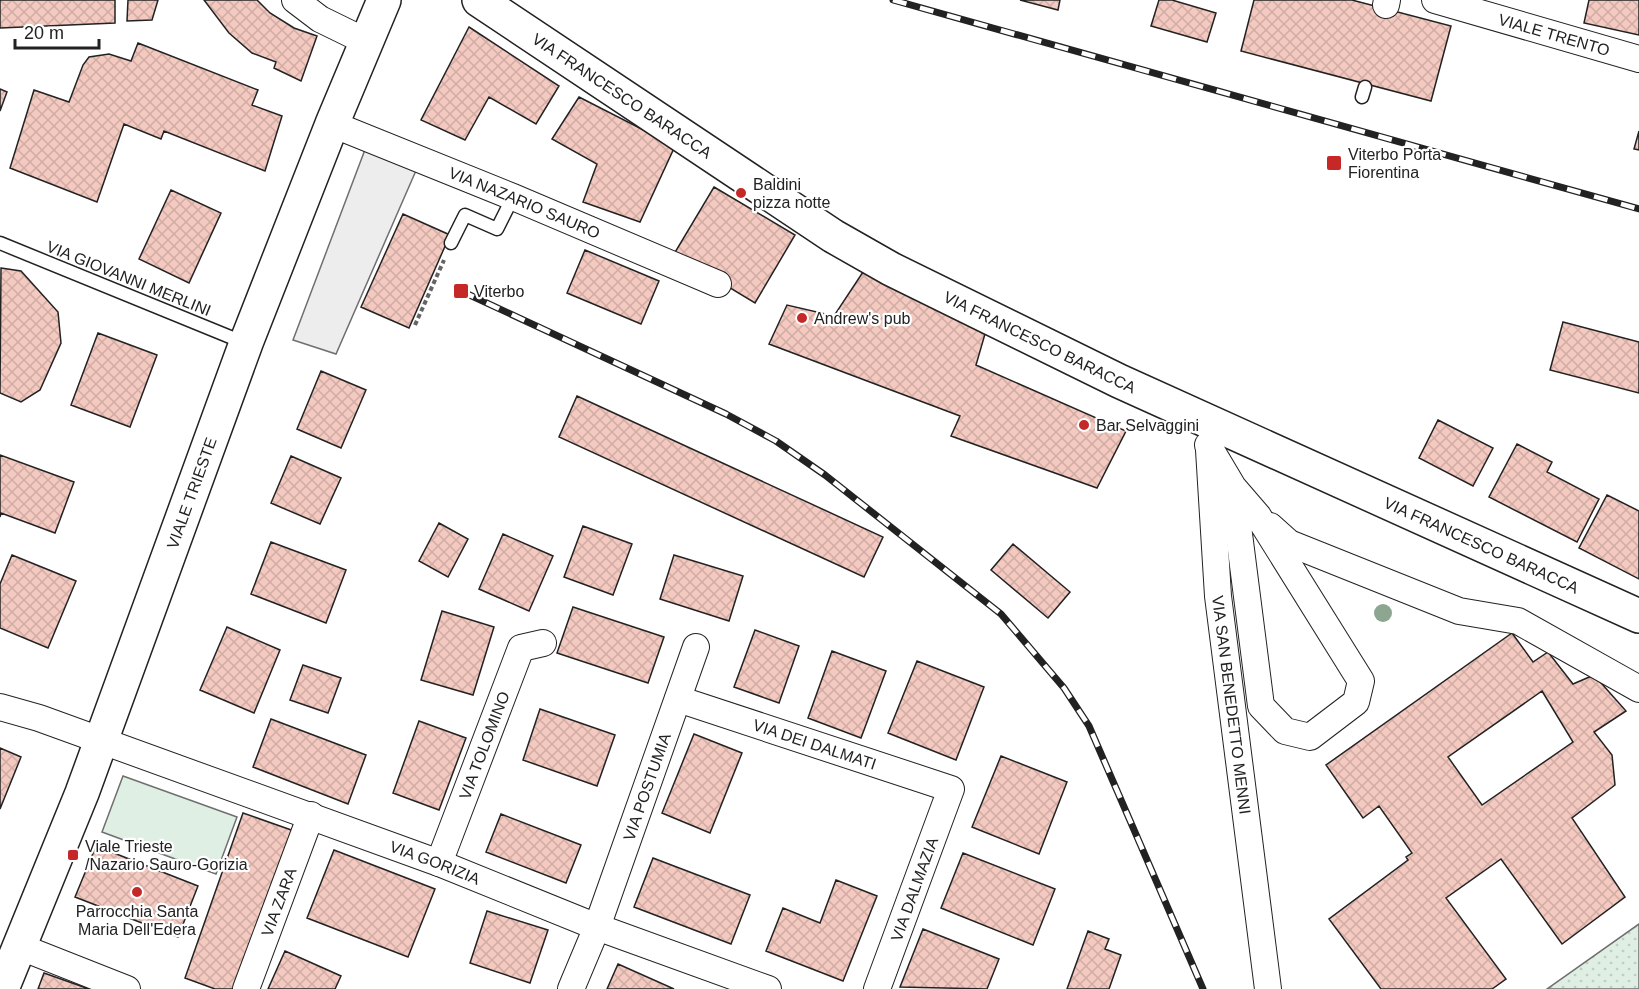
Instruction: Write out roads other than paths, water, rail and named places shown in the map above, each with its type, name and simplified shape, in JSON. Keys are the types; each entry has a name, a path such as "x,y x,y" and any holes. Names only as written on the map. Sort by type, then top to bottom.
{"main road":[{"name":"VIALE TRIESTE","path":"2,989 82,794 246,343 332,124 384,0"},
{"name":"VIA FRANCESCO BARACCA","path":"479,0 833,236 891,269 1088,366 1208,432 1639,616"}],"street":[{"path":"295,0 320,19 367,42"},
{"name":"VIALE TRENTO","path":"1435,0 1639,58"},
{"name":"VIA NAZARIO SAURO","path":"332,124 513,197 718,284"},
{"path":"1208,432 1233,487 1258,516 1289,543 1459,611 1518,621 1639,689"},
{"name":"VIA SAN BENEDETTO MENNI","path":"1208,432 1218,596 1268,989"},
{"path":"1233,487 1261,706 1285,731 1310,737 1356,702 1361,681 1258,516"},
{"name":"VIA TOLOMINO","path":"439,863 521,648 543,643"},
{"name":"VIA POSTUMIA","path":"571,989 597,927 696,647"},
{"name":"VIA DEI DALMATI","path":"678,699 951,789"},
{"name":"VIA GORIZIA","path":"0,707 39,718 311,815 439,863 597,927 768,989"},
{"name":"VIA DALMAZIA","path":"877,989 951,789"},
{"name":"VIA ZARA","path":"246,989 311,815"},
{"path":"18,946 127,989"}],"lane":[{"path":"451,243 465,215 497,229 513,197"},
{"name":"VIA GIOVANNI MERLINI","path":"0,243 246,343"}],"railway":[{"path":"893,0 1639,209"},
{"path":"461,291 726,414 776,441 825,475 1001,614 1064,688 1089,726 1203,989"}],"place":[{"name":"Viterbo Porta Fiorentina","path":"1334,163"},
{"name":"Baldini pizza notte","path":"741,193"},
{"name":"Viterbo","path":"461,291"},
{"name":"Andrew's pub","path":"802,318"},
{"name":"Bar Selvaggini","path":"1084,425"},
{"name":"Viale Trieste /Nazario Sauro-Gorizia","path":"73,855"},
{"name":"Parrocchia Santa Maria Dell'Edera","path":"137,892"}]}
